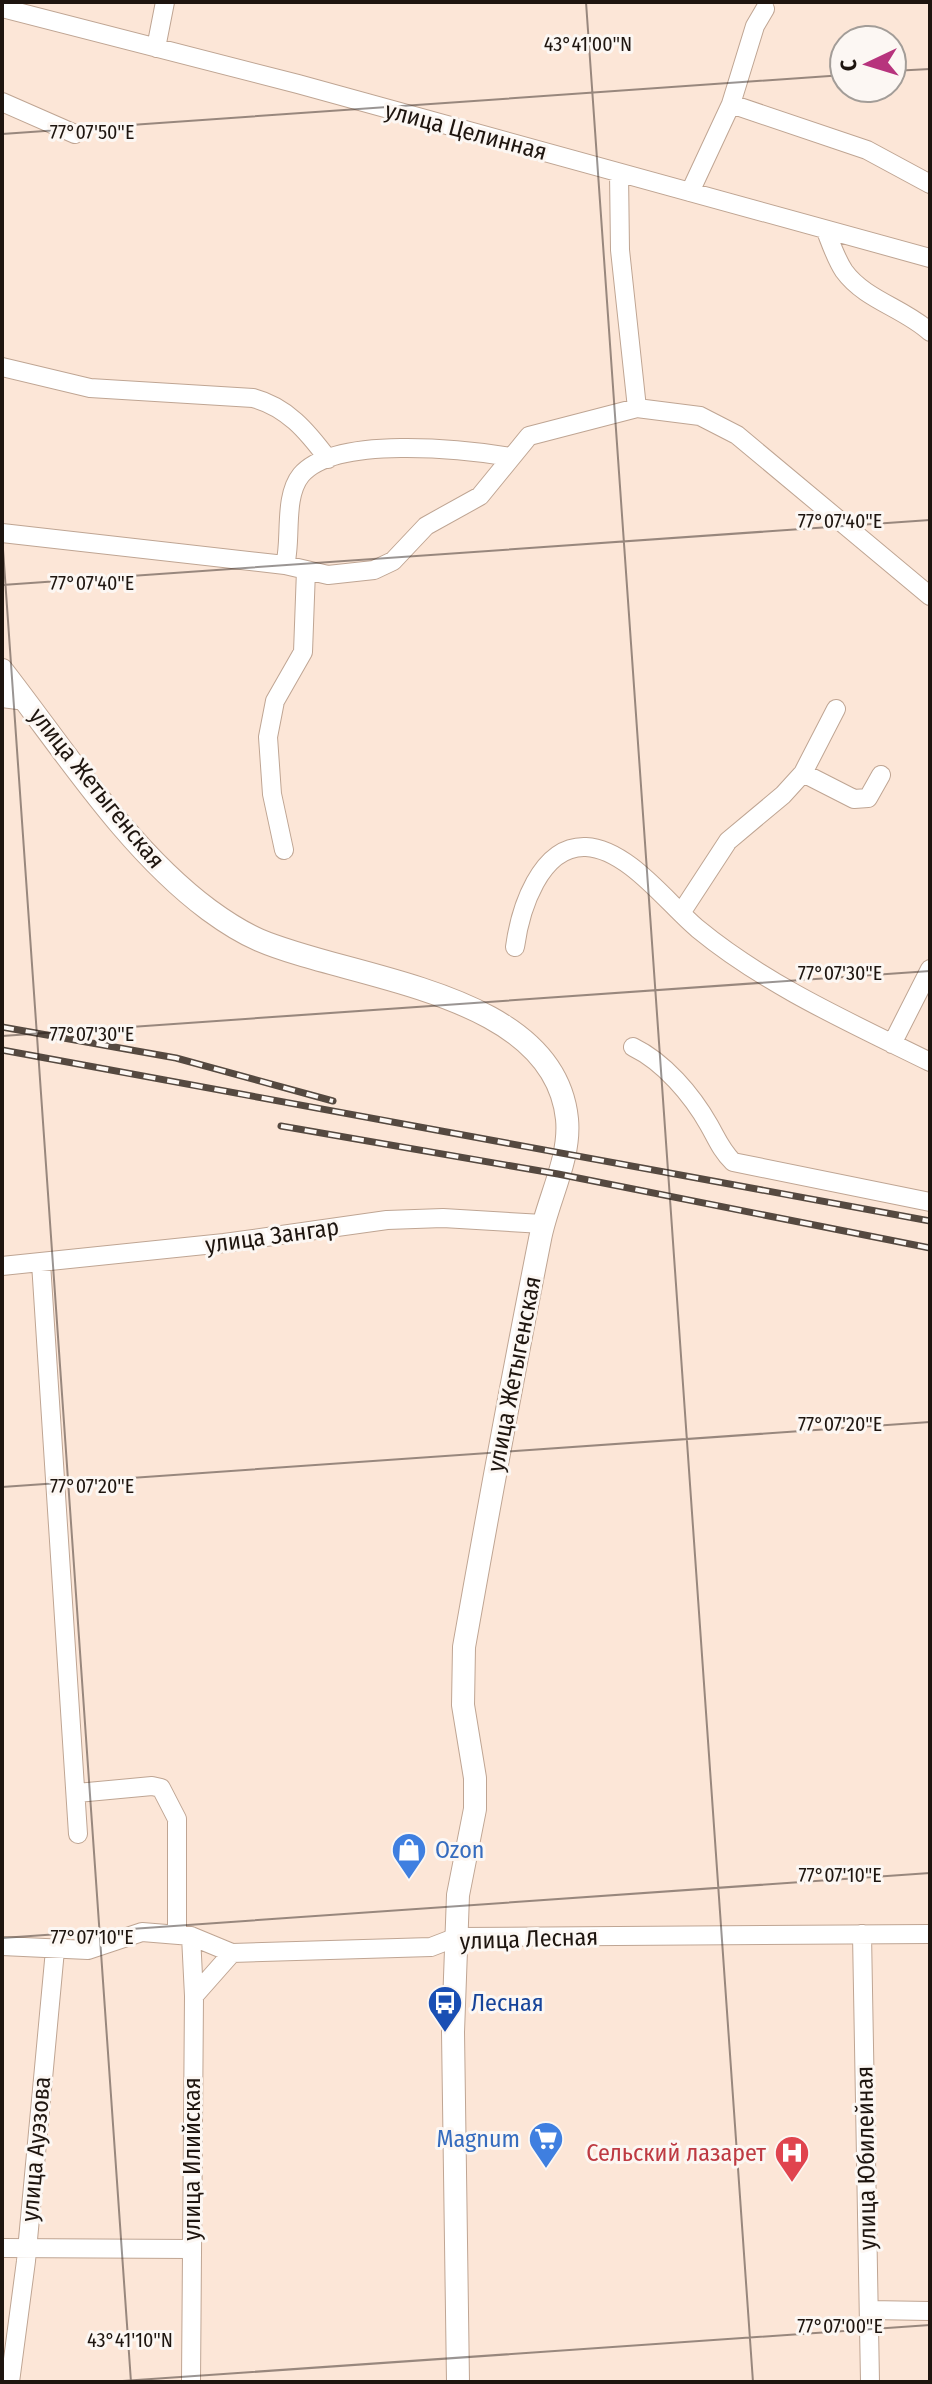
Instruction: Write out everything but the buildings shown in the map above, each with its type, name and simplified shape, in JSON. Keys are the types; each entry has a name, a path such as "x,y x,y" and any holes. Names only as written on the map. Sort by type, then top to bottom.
{"main road":[{"name":"улица Жетыгенская","path":"2,670 152,861 210,911 259,940 485,1012 520,1036 548,1066 567,1119 564,1153 543,1224 464,1647 463,1705 475,1778 475,1809 458,1895 453,2032 458,2382"}],"street":[{"path":"156,48 165,2"},
{"name":"улица Целинная","path":"2,8 21,8 156,48 930,258"},
{"path":"690,192 731,104 755,26 765,9"},
{"path":"2,102 75,134"},
{"path":"731,104 867,150 930,184"},
{"path":"619,173 620,250 637,408"},
{"path":"826,231 844,271 854,281 867,293 912,316 930,332"},
{"path":"2,367 90,388 253,398 275,404 295,420 328,459"},
{"path":"2,533 353,574 393,561 426,526 480,496 529,436 637,408 700,416 737,435 930,596"},
{"path":"285,565 290,547 293,497 300,476 328,459 375,448 473,450 511,457"},
{"path":"284,850 272,794 268,737 270,714 303,652 306,570"},
{"path":"2,698 26,701"},
{"path":"681,913 728,841 783,795 803,773 836,709"},
{"path":"803,773 854,799 868,798 881,775"},
{"path":"515,947 518,927 531,892 553,857 570,849 588,847 607,852 632,869 717,945 769,978 930,1062"},
{"path":"892,1044 930,969"},
{"path":"633,1047 645,1053 682,1088 708,1124 719,1149 733,1162 930,1202"},
{"name":"улица Зангар","path":"2,1266 387,1220 443,1218 543,1224"},
{"path":"41,1263 78,1834"},
{"name":"улица Илийская","path":"77,1793 152,1786 161,1788 177,1819 184,1934 194,1996 191,2382"},
{"name":"улица Лесная","path":"55,1950 88,1950 137,1933 184,1934 232,1953 431,1947 457,1937 930,1934"},
{"name":"улица Юбилейная","path":"862,1934 870,2382"},
{"path":"2,1946 55,1950"},
{"name":"улица Ауэзова","path":"10,2382 28,2248 55,1950"},
{"path":"194,1996 232,1953"},
{"path":"2,2248 191,2249"},
{"path":"869,2310 930,2311"}],"railway":[{"path":"2,1027 176,1058 333,1101"},
{"path":"2,1050 930,1221"},
{"path":"281,1126 558,1174 930,1248"}],"place":[{"name":"Ozon","path":"409,1881"},
{"name":"Лесная","path":"445,2034"},
{"name":"Magnum","path":"546,2170"},
{"name":"Сельский лазарет","path":"792,2184"}]}
